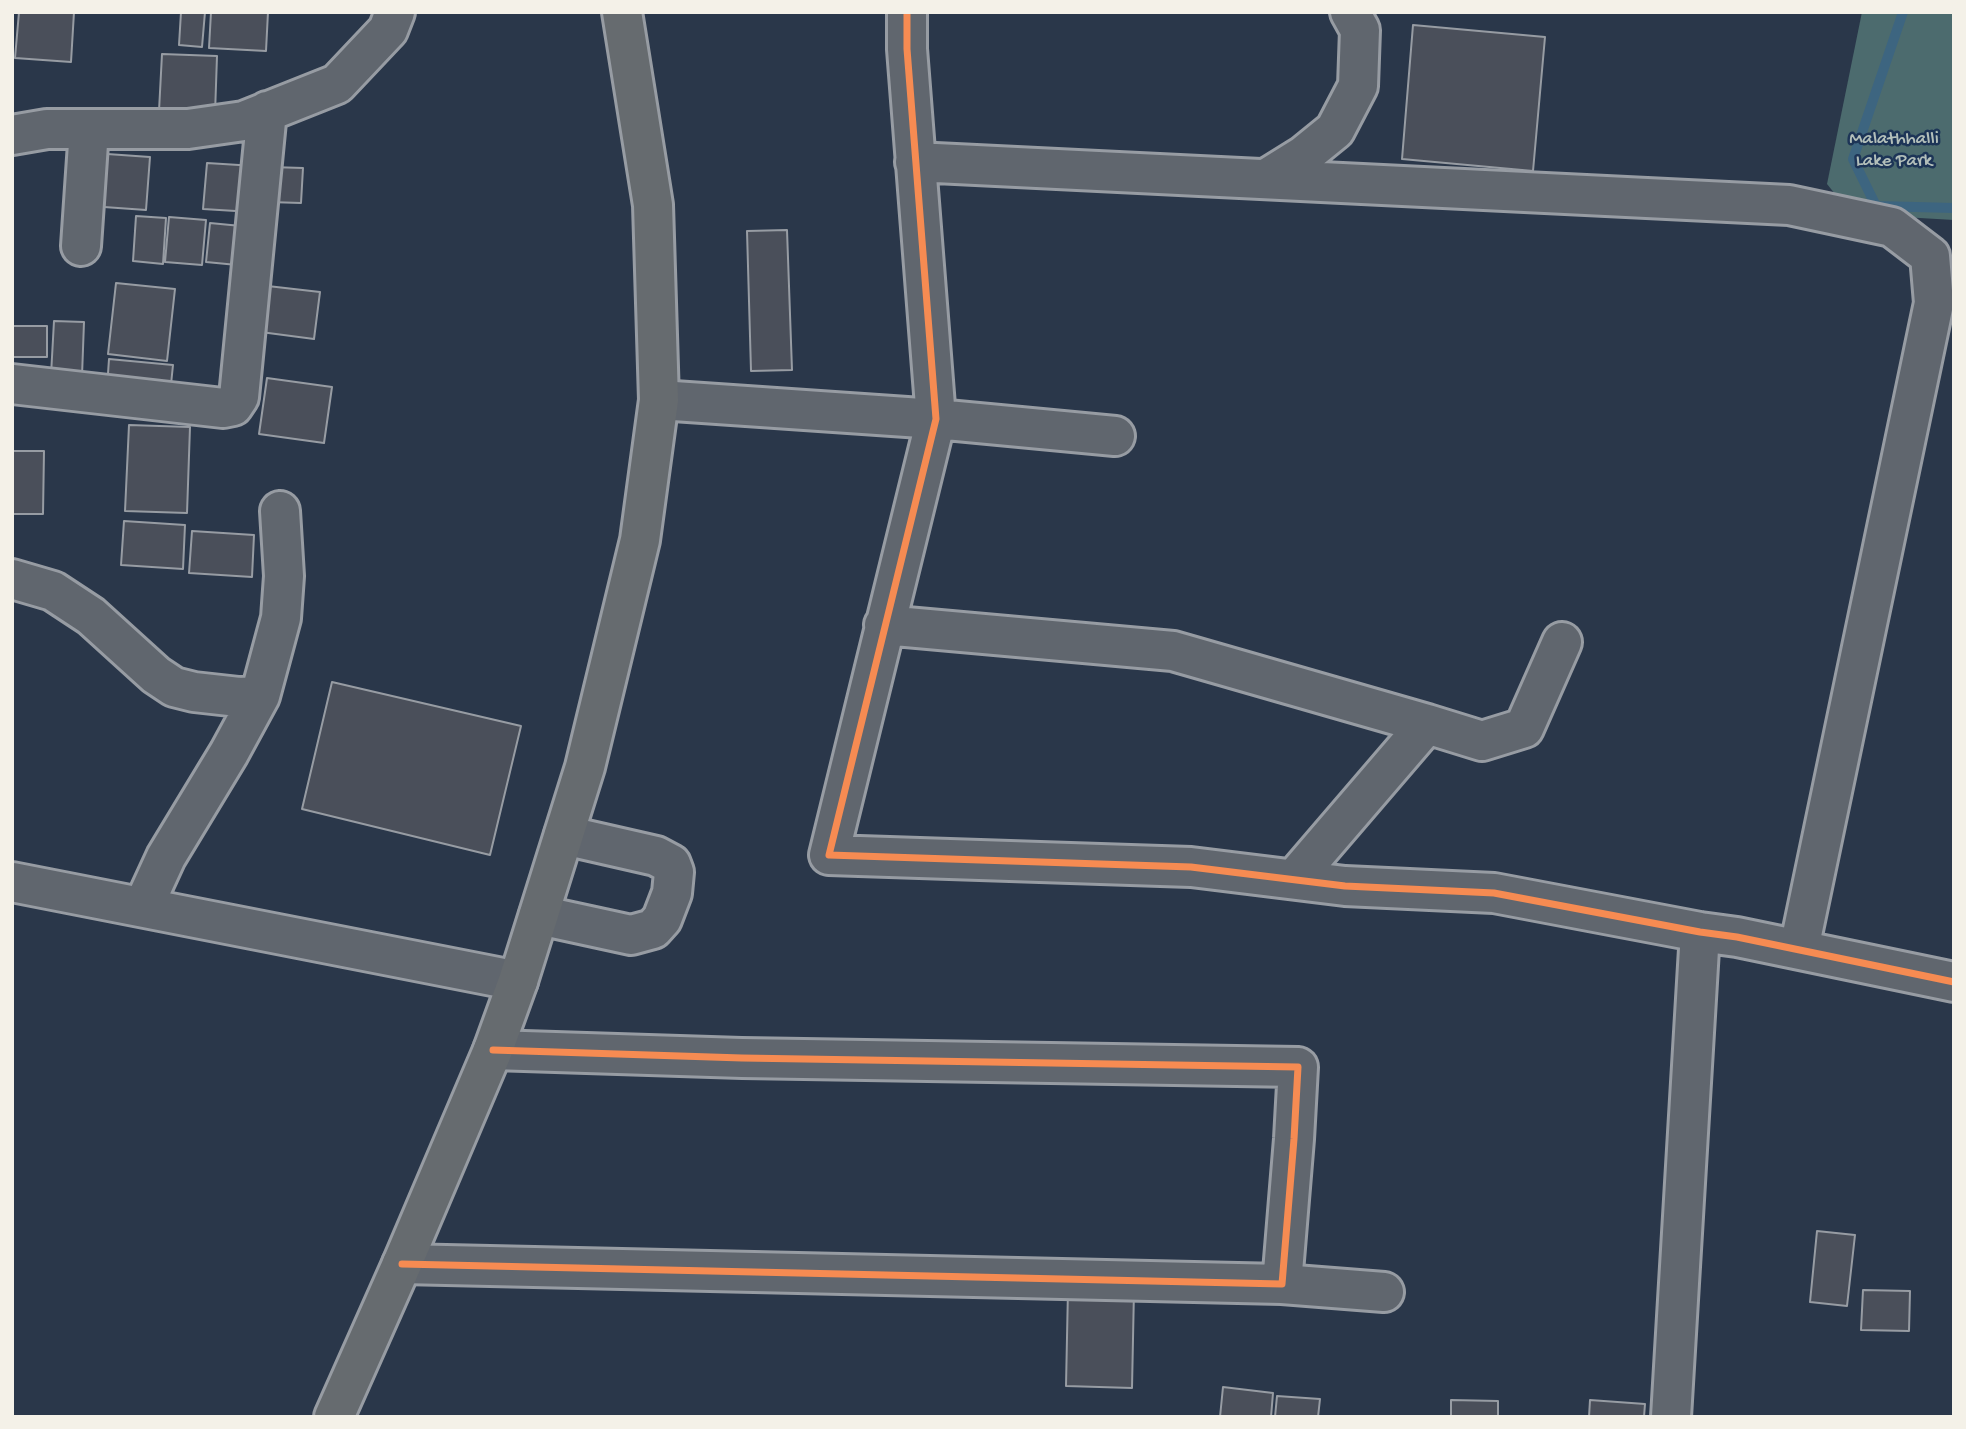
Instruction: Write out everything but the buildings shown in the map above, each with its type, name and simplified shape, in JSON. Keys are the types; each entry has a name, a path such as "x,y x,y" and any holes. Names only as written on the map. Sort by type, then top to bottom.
{"main road":[{"path":"334,1417 493,1050 518,981 585,767 640,540 659,400 653,205 622,12"}],"street":[{"path":"12,135 47,130 188,129 244,121 337,84 388,30 395,12"},
{"path":"907,12 915,162 936,419 829,855 1191,867 1345,886 1493,893 1737,937 1954,982"},
{"path":"1266,179 1303,156 1335,130 1358,86 1360,30 1350,12"},
{"path":"12,384 223,408 233,406 239,397 267,111"},
{"path":"81,246 89,129"},
{"path":"915,162 1789,205 1892,226 1930,256 1934,303 1799,949"},
{"path":"659,400 936,419 1115,436"},
{"path":"143,907 166,857 260,696 281,618 284,576 280,511"},
{"path":"12,579 53,591 91,616 156,675 174,687 239,697 260,696"},
{"path":"884,625 1173,651 1482,741 1524,728 1562,642"},
{"path":"1294,879 1427,723"},
{"path":"539,915 631,935 653,929 662,919 672,893 674,872 670,864 656,856 564,835"},
{"path":"12,882 518,981"},
{"path":"1671,1417 1700,932"},
{"path":"493,1050 756,1058 1298,1067 1282,1284"},
{"path":"402,1265 1282,1284 1384,1292"}],"green space":[{"name":"Malathhalli Lake Park","path":"1862,12 1954,12 1954,220 1851,214 1827,184"}],"waterway":[{"path":"1903,12 1853,159 1876,206 1954,208"}],"cycle path":[{"path":"907,12 907,49 936,419 829,855 1191,867 1345,886 1494,893 1737,937 1954,982"},
{"path":"402,1264 1282,1284 1298,1067 742,1058 493,1050"}]}
